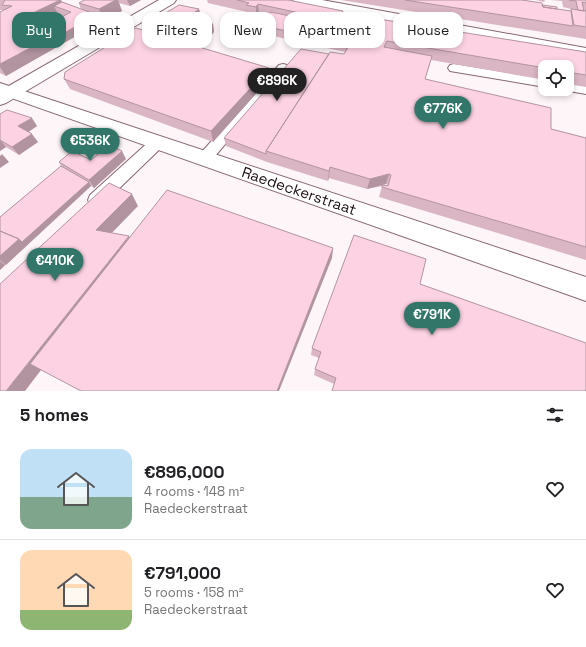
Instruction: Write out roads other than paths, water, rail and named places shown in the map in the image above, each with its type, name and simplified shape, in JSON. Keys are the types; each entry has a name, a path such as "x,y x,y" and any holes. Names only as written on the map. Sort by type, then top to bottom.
{"street":[{"path":"4,93 169,0"},
{"path":"300,0 586,53"},
{"name":"Raedeckerstraat","path":"4,93 158,142 586,290"}],"lane":[{"path":"205,158 283,68"},
{"path":"454,68 538,82"},
{"path":"574,88 586,90"},
{"path":"82,213 158,142"}]}
